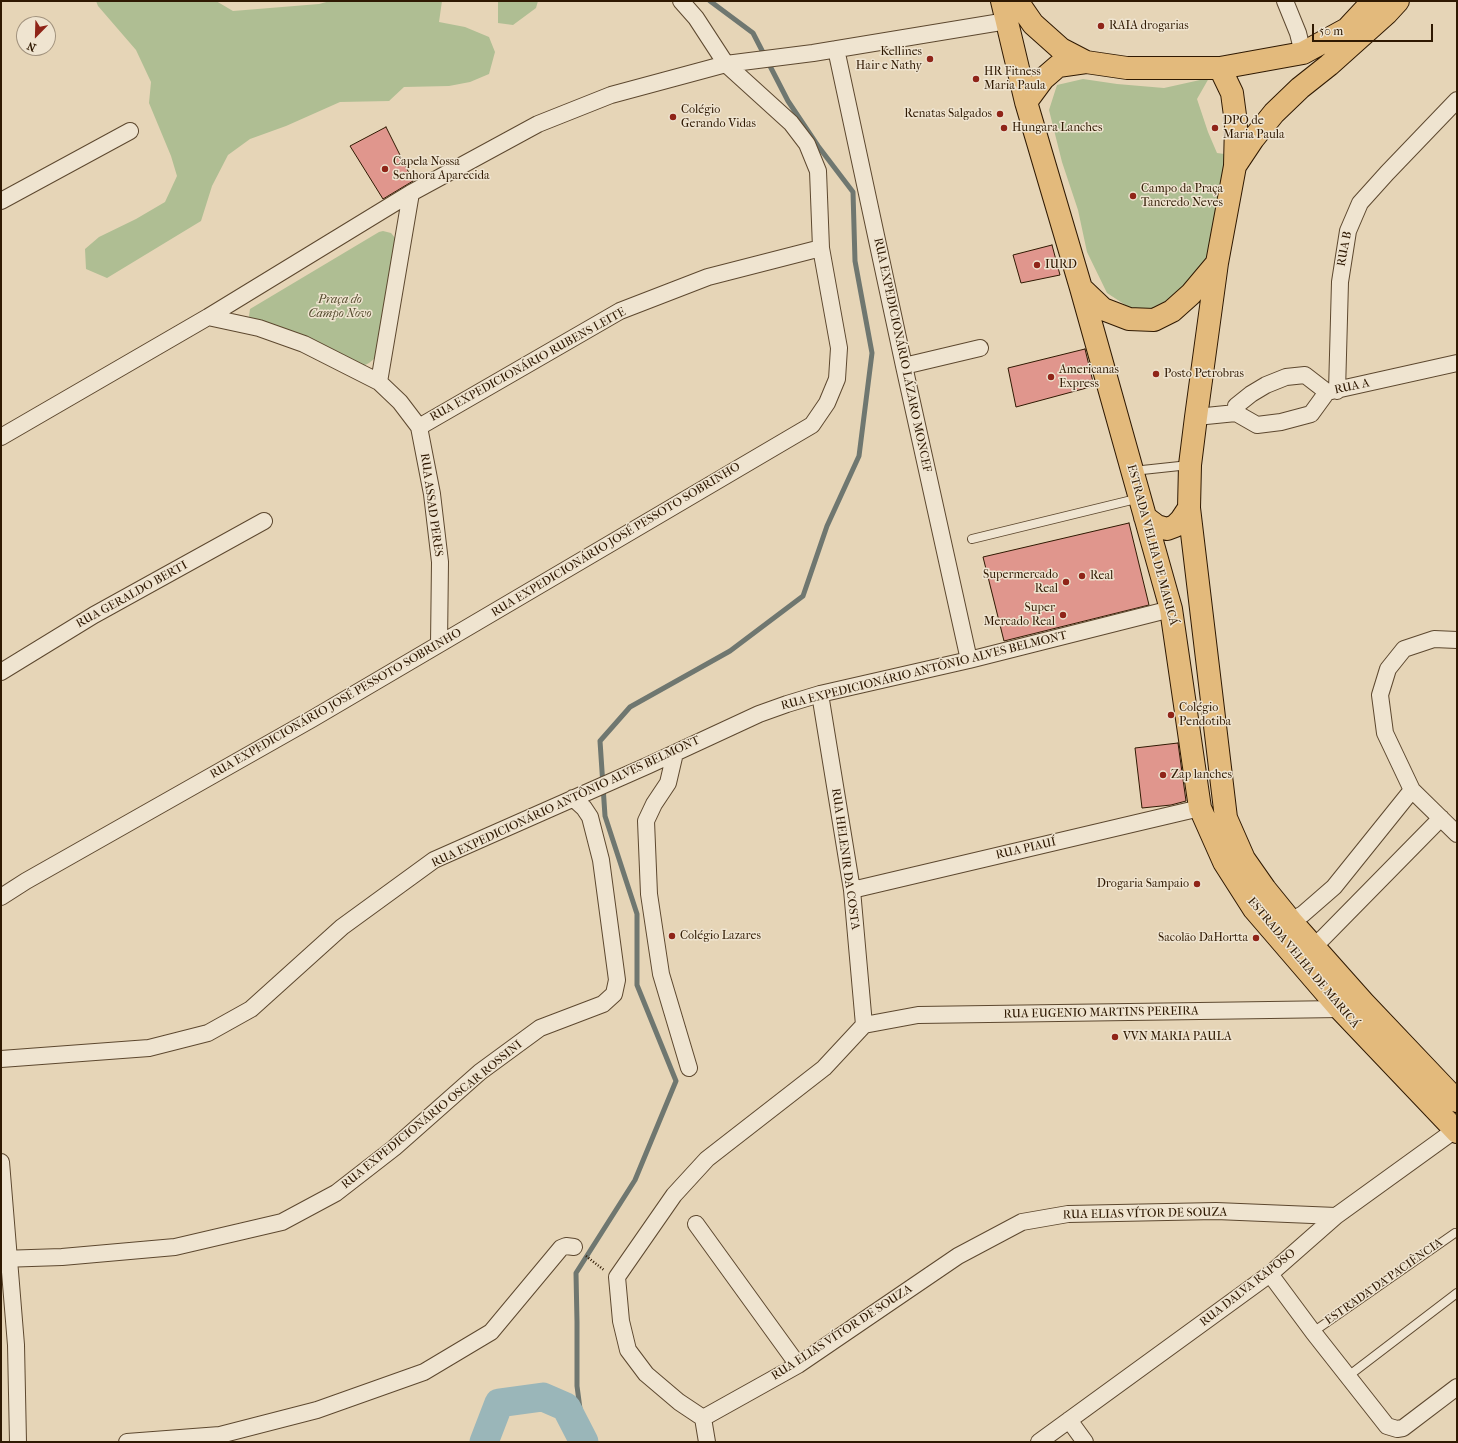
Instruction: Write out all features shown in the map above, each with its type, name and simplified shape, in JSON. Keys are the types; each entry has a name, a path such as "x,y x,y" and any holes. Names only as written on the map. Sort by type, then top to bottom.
{"main road":[{"path":"1017,1 1033,24 1061,49 1086,62"},
{"path":"1026,102 1044,79 1058,66 1086,62 1127,68 1220,68 1303,54 1347,29 1373,1"},
{"path":"1235,166 1253,139 1274,113 1300,88 1329,65 1387,13 1398,1"},
{"name":"ESTRADA VELHA DE MARICÁ","path":"1004,11 1026,102 1081,288 1171,609 1200,808 1224,862 1254,908 1340,1009 1456,1131"},
{"name":"ESTRADA VELHA DE MARICÁ","path":"1220,68 1232,93 1236,123 1235,166 1217,263 1196,417 1190,465 1189,508 1226,818 1244,859 1291,922 1363,1002 1457,1101"},
{"path":"1081,288 1103,309 1129,319 1154,320 1172,311 1191,294 1217,263"},
{"path":"1143,507 1157,526 1167,529 1175,526 1189,508"}],"street":[{"name":"RUA EXPEDICIONÁRIO JOSÉ PESSOTO SOBRINHO","path":"1,897 305,723 812,425 827,403 837,379 839,348 821,248 818,171 807,144 791,123 726,64 696,18 681,1"},
{"path":"1285,1 1298,33 1303,54"},
{"path":"1,437 208,317 411,193 546,121 611,95 726,64 836,49 1004,11"},
{"name":"RUA EXPEDICIONÁRIO LÁZARO MONCEF","path":"836,49 904,366 970,660"},
{"name":"RUA B","path":"1332,391 1340,282 1348,231 1360,202 1457,100"},
{"path":"1,201 130,132"},
{"path":"379,382 411,193"},
{"name":"RUA EXPEDICIONÁRIO RUBENS LEITE","path":"419,427 620,311 708,277 821,248"},
{"name":"RUA ASSAD PERES","path":"208,317 258,328 304,344 379,382 400,402 419,427 432,494 440,562 439,644"},
{"path":"904,366 980,348"},
{"name":"RUA A","path":"1236,413 1257,425 1281,422 1310,414 1332,391 1457,363"},
{"path":"1196,417 1236,413 1236,406 1250,394 1266,385 1286,377 1305,375 1332,391"},
{"name":"RUA GERALDO BERTI","path":"1,672 94,616 264,521"},
{"name":"RUA EXPEDICIONÁRIO ANTÔNIO ALVES BELMONT","path":"1,1059 149,1048 208,1033 251,1009 342,927 434,860 649,765 759,714 820,694 970,660 1171,609"},
{"path":"1457,640 1434,639 1404,649 1388,669 1380,695 1385,733 1412,790 1457,834"},
{"name":"RUA HELENIR DA COSTA","path":"820,694 852,890 864,1025"},
{"path":"675,753 668,783 654,804 646,821 648,894 661,974 689,1068"},
{"path":"1291,922 1334,887 1412,790"},
{"name":"RUA EXPEDICIONÁRIO OSCAR ROSSINI","path":"5,1258 62,1257 175,1247 282,1222 336,1193 394,1148 480,1072 540,1028 603,1004 614,994 617,980 601,860 590,817 576,797"},
{"name":"RUA PIAUÍ","path":"852,890 1200,808"},
{"path":"1313,946 1323,938 1441,818"},
{"name":"RUA EUGENIO MARTINS PEREIRA","path":"864,1025 918,1015 1340,1009"},
{"path":"707,1442 704,1418 680,1402 646,1374 628,1350 621,1321 617,1277 674,1195 707,1159 824,1068 864,1025"},
{"name":"RUA DALVA RAPOSO","path":"1039,1442 1270,1274 1336,1216 1456,1131"},
{"path":"1,1162 5,1258 16,1345 18,1442"},
{"name":"RUA ELIAS VÍTOR DE SOUZA","path":"704,1418 798,1365 958,1256 1022,1222 1068,1214 1216,1211 1336,1216"},
{"path":"696,1224 798,1365"},
{"path":"127,1442 220,1435 317,1410 424,1372 491,1332 561,1248 566,1246 574,1247"},
{"name":"ESTRADA DA PACIÊNCIA","path":"1270,1274 1313,1332 1387,1426 1397,1429 1404,1428 1457,1387"},
{"path":"1069,1420 1085,1442"}],"lane":[{"path":"1133,471 1190,465"},
{"path":"972,539 1143,507"},
{"name":"ESTRADA DA PACIÊNCIA","path":"1313,1332 1455,1233"},
{"path":"1347,1376 1457,1293"}],"path":[{"path":"574,1247 609,1273"}],"green space":[{"path":"96,1 216,1 233,11 319,4 330,1 442,1 439,22 465,27 489,37 495,52 489,74 470,82 449,86 404,87 389,101 340,102 286,126 250,139 228,155 212,186 201,221 107,278 86,269 85,249 99,237 136,219 165,202 177,176 171,156 149,103 151,82 136,50 98,6"},
{"path":"498,1 538,1 536,8 513,25 498,23"},
{"path":"1209,78 1197,99 1217,153 1232,155 1214,250 1194,283 1161,309 1133,310 1107,293 1087,252 1078,210 1062,162 1049,110 1057,85 1083,79 1117,84 1164,88"},
{"name":"Praça do Campo Novo","path":"383,231 391,233 396,239 376,353 374,359 369,363 363,366 250,319 250,309"}],"building":[{"path":"386,127 413,181 383,199 350,146"},
{"name":"IURD","path":"1052,245 1060,275 1021,283 1013,255"},
{"name":"Americanas Express","path":"1085,349 1094,386 1016,407 1008,368"},
{"name":"Supermercado Real","path":"1129,523 1149,605 1004,641 983,557"},
{"name":"Zap lanches","path":"1178,743 1186,801 1171,805 1142,808 1135,748"}],"waterway":[{"path":"584,1439 577,1386 576,1273 635,1180 676,1081 637,985 637,914 605,816 600,741 630,707 730,651 803,596 827,526 859,456 872,353 855,261 853,192 818,146 788,101 753,33 710,1"},
{"path":"484,1442 499,1403 543,1397 566,1407 584,1442"}],"place":[{"name":"RAIA drogarias","path":"1101,26"},
{"name":"Kellines Hair e Nathy","path":"930,59"},
{"name":"HR Fitness Maria Paula","path":"976,79"},
{"name":"Renatas Salgados","path":"1000,114"},
{"name":"Colégio Gerando Vidas","path":"673,117"},
{"name":"Hungara Lanches","path":"1004,128"},
{"name":"DPO de Maria Paula","path":"1215,128"},
{"name":"Capela Nossa Senhora Aparecida","path":"385,169"},
{"name":"Campo da Praça Tancredo Neves","path":"1133,196"},
{"name":"IURD","path":"1037,265"},
{"name":"Posto Petrobras","path":"1156,374"},
{"name":"Americanas Express","path":"1051,377"},
{"name":"Real","path":"1082,576"},
{"name":"Supermercado Real","path":"1066,582"},
{"name":"Super Mercado Real","path":"1063,615"},
{"name":"Colégio Pendotiba","path":"1171,715"},
{"name":"Zap lanches","path":"1163,775"},
{"name":"Drogaria Sampaio","path":"1197,884"},
{"name":"Colégio Lazares","path":"672,936"},
{"name":"Sacolão DaHortta","path":"1256,938"},
{"name":"VVN MARIA PAULA","path":"1115,1037"}]}
